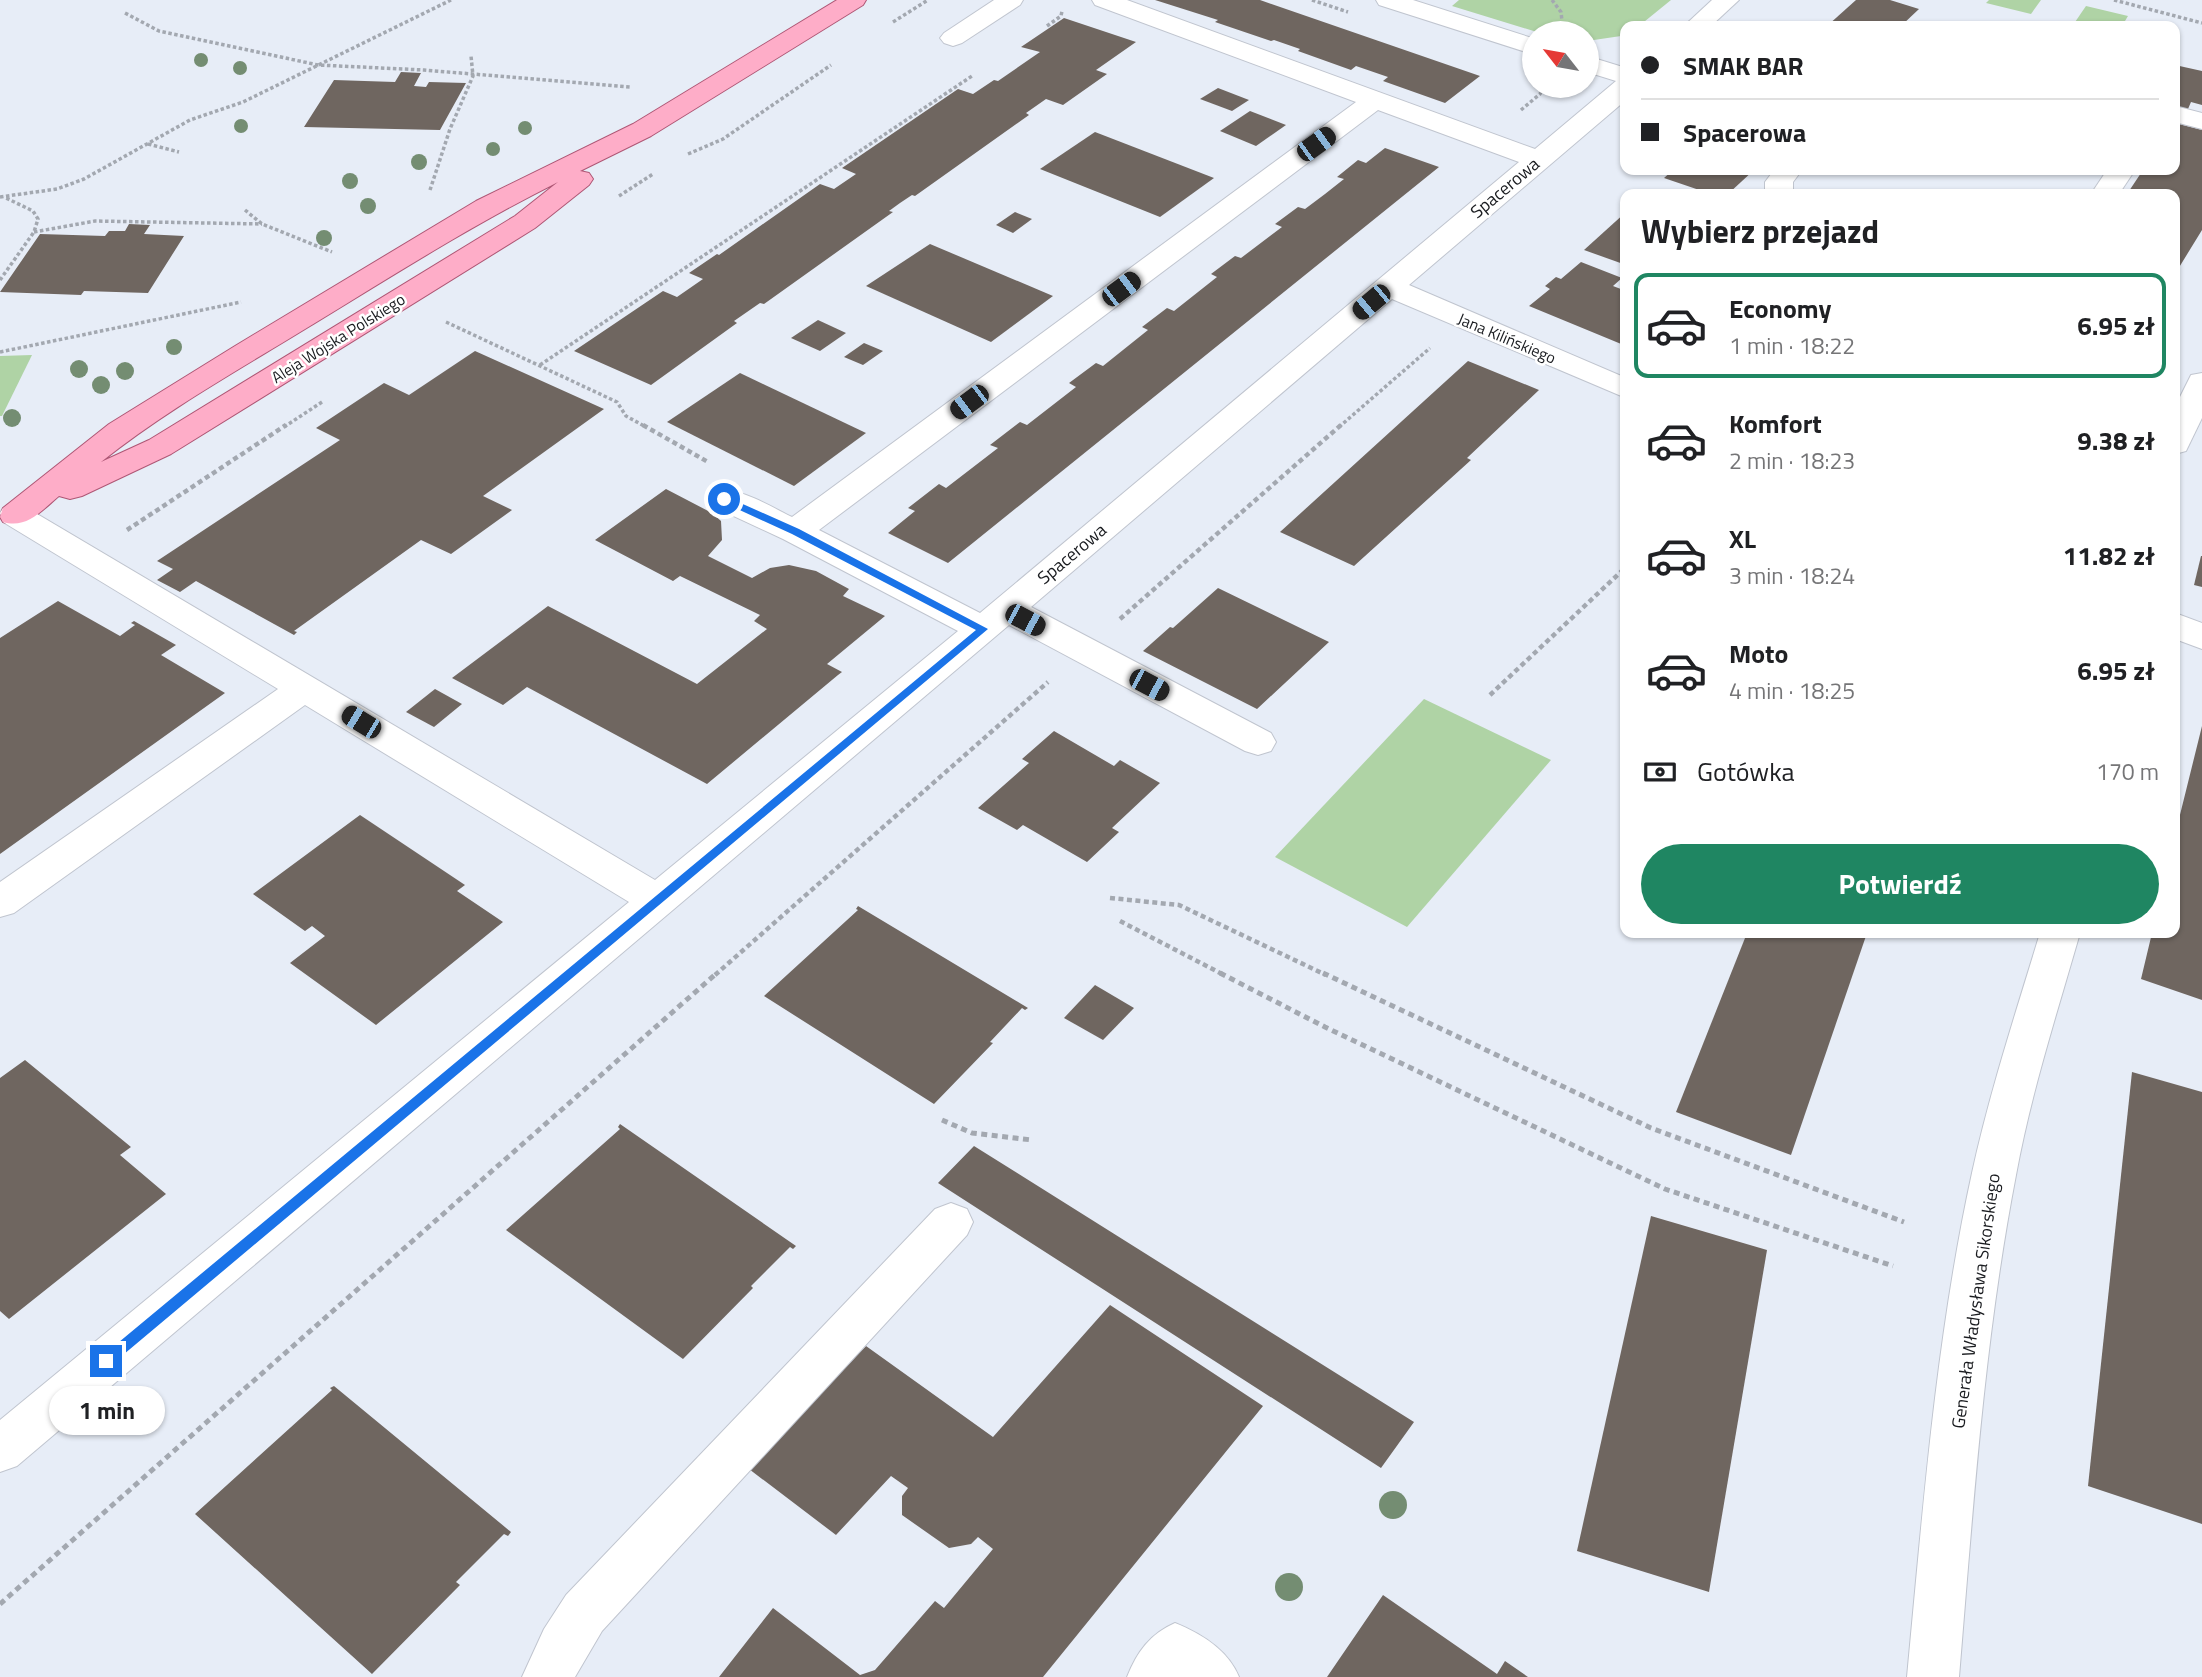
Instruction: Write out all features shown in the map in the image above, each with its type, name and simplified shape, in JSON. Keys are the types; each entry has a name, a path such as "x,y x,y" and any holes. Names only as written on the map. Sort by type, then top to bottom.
{"main road":[{"name":"Aleja Wojska Polskiego","path":"8,519 120,431 246,352 486,207 642,130 854,0"}],"street":[{"path":"953,38 1011,0"},
{"path":"1104,0 1539,160"},
{"path":"1388,0 1522,43"},
{"path":"1702,21 1727,0"},
{"path":"1600,68 1620,74"},
{"name":"Spacerowa","path":"0,1450 994,619 1620,91"},
{"path":"795,531 1375,100"},
{"path":"2180,115 2202,121"},
{"name":"Jana Kilińskiego","path":"1389,287 1620,386"},
{"path":"2180,433 2202,382"},
{"path":"724,499 994,619 1084,650 1258,742"},
{"path":"8,519 61,542 657,900"},
{"path":"2180,627 2202,637"},
{"path":"0,902 304,688"},
{"name":"Generała Władysława Sikorskiego","path":"1933,1677 1952,1466 1978,1264 1994,1173 2011,1102 2059,938"},
{"path":"548,1677 562,1647 584,1613 951,1222"},
{"path":"1153,1677 1175,1649 1213,1677"}],"path":[{"path":"2,197 30,194 66,185 110,166 190,120 243,102 451,0"},
{"path":"2114,0 2202,23"},
{"path":"1038,32 1062,16 1062,8"},
{"path":"125,13 159,30 248,52 318,65 424,70 632,87"},
{"path":"426,201 450,129 474,76 471,56"},
{"path":"540,365 980,70"},
{"path":"147,144 178,152"},
{"path":"0,280 34,232 38,219 33,211 2,197"},
{"path":"245,210 262,224 337,254"},
{"path":"34,232 95,221 262,224"},
{"path":"0,352 247,301"},
{"path":"444,321 617,402 626,416 726,472 724,499"},
{"path":"0,1604 1438,341"},
{"path":"61,542 104,544 331,396"},
{"path":"1490,695 1620,573"},
{"path":"1110,898 1179,905 1651,1128 1904,1222"},
{"path":"1120,921 1325,1027 1665,1189 1893,1266"},
{"path":"942,1120 972,1133 1032,1140"}],"green space":[{"path":"1459,0 1671,0 1645,21 1620,21 1620,36 1600,39 1600,21 1522,21 1522,27 1452,6"},
{"path":"1989,0 2041,0 2031,14 1986,3"},
{"path":"2086,6 2128,16 2125,21 2076,21"},
{"path":"32,355 2,416 0,416 0,356"},
{"path":"1424,699 1551,760 1407,927 1275,857"}],"building":[{"path":"1155,0 1260,0 1480,76 1445,103 1383,81 1388,77 1356,66 1351,70 1298,51 1300,49"},
{"path":"1856,0 1890,0 1919,9 1906,21 1833,21"},
{"path":"1064,18 1136,42 1096,70 1107,74 1063,105 1046,99 1026,113 1029,115 915,196 912,195 900,203 889,211 893,212 764,304 760,303 734,321 737,323 651,385 574,351 663,291 677,297 703,279 689,273 820,184 834,189 856,174 842,168 958,89 973,94 994,80 998,81 1040,52 1021,47"},
{"path":"2180,66 2202,71 2202,105 2191,102 2188,109 2180,107"},
{"path":"401,72 421,73 414,86 426,87 429,82 466,83 440,130 304,127 334,80 395,82"},
{"path":"1218,88 1249,100 1232,111 1200,99"},
{"path":"1250,111 1286,125 1256,146 1220,131"},
{"path":"2180,124 2202,130 2202,230 2180,266 2180,189 2130,189 2140,175 2180,175"},
{"path":"1095,132 1214,178 1160,217 1040,169"},
{"path":"1385,148 1439,167 948,563 888,533 915,511 908,508 939,484 946,488 998,448 990,445 1020,422 1027,425 1076,387 1069,383 1096,363 1103,366 1148,330 1142,327 1167,308 1174,311 1217,277 1211,274 1235,256 1241,258 1282,227 1275,224 1298,207 1305,209 1325,194 1344,179 1337,177 1358,160 1366,163"},
{"path":"1667,175 1749,175 1733,189 1696,189 1664,178"},
{"path":"1015,212 1032,219 1013,233 996,225"},
{"path":"1620,217 1620,263 1584,250"},
{"path":"129,224 150,225 144,234 184,236 148,293 84,291 81,295 0,292 40,234 105,236 109,231 125,231"},
{"path":"930,244 1053,296 991,342 866,286"},
{"path":"1581,262 1620,277 1613,286 1620,289 1620,344 1529,306 1550,289 1545,286 1556,277 1561,279"},
{"path":"818,320 846,333 820,351 791,338"},
{"path":"864,343 883,351 863,365 844,357"},
{"path":"475,351 604,409 483,496 512,510 451,554 421,540 294,631 297,632 294,635 196,581 180,592 157,580 173,569 157,561 340,440 316,428 384,383 409,395"},
{"path":"1468,361 1539,390 1467,458 1471,460 1354,566 1280,532"},
{"path":"740,373 866,433 794,486 667,422"},
{"path":"666,489 712,513 721,521 722,540 708,556 752,578 770,568 789,565 816,571 849,589 843,596 885,616 827,664 842,672 707,784 527,687 503,705 452,678 548,606 697,684 767,629 754,621 760,615 680,576 673,581 595,540"},
{"path":"2202,556 2202,587 2194,585"},
{"path":"1218,588 1329,642 1257,709 1143,651"},
{"path":"58,601 120,636 135,625 131,623 134,621 176,645 161,655 225,693 0,854 0,638"},
{"path":"435,689 462,704 434,727 406,712"},
{"path":"2202,726 2202,1000 2141,979 2151,938 2180,938 2180,815"},
{"path":"1054,731 1114,766 1120,760 1160,783 1112,828 1119,832 1087,862 1023,825 1017,830 978,808 1029,763 1022,759"},
{"path":"360,815 465,885 457,891 503,922 376,1025 290,963 325,936 312,926 305,931 253,894"},
{"path":"858,906 1028,1008 1022,1008 990,1042 993,1043 934,1104 764,996 858,910"},
{"path":"1745,938 1865,938 1791,1155 1676,1112"},
{"path":"1095,985 1134,1008 1103,1040 1064,1018"},
{"path":"25,1060 131,1147 120,1155 166,1194 9,1319 0,1311 0,1078"},
{"path":"2132,1072 2202,1092 2202,1524 2088,1486"},
{"path":"620,1124 796,1246 793,1249 790,1247 751,1286 753,1288 683,1359 506,1230 620,1129"},
{"path":"974,1146 1414,1422 1381,1468 938,1183"},
{"path":"1651,1216 1767,1250 1709,1592 1577,1551"},
{"path":"1110,1305 1263,1406 1043,1677 719,1677 773,1608 860,1675 875,1670 935,1601 944,1608 993,1549 978,1537 971,1544 949,1548 902,1515 902,1496 908,1488 891,1476 836,1535 749,1469 866,1346 993,1437"},
{"path":"334,1386 511,1532 508,1536 504,1534 456,1582 460,1585 372,1674 195,1514"},
{"path":"1383,1595 1497,1674 1505,1661 1528,1677 1327,1677"}],"route":[{"path":"106,1361 983,629 795,531 724,499"}]}
